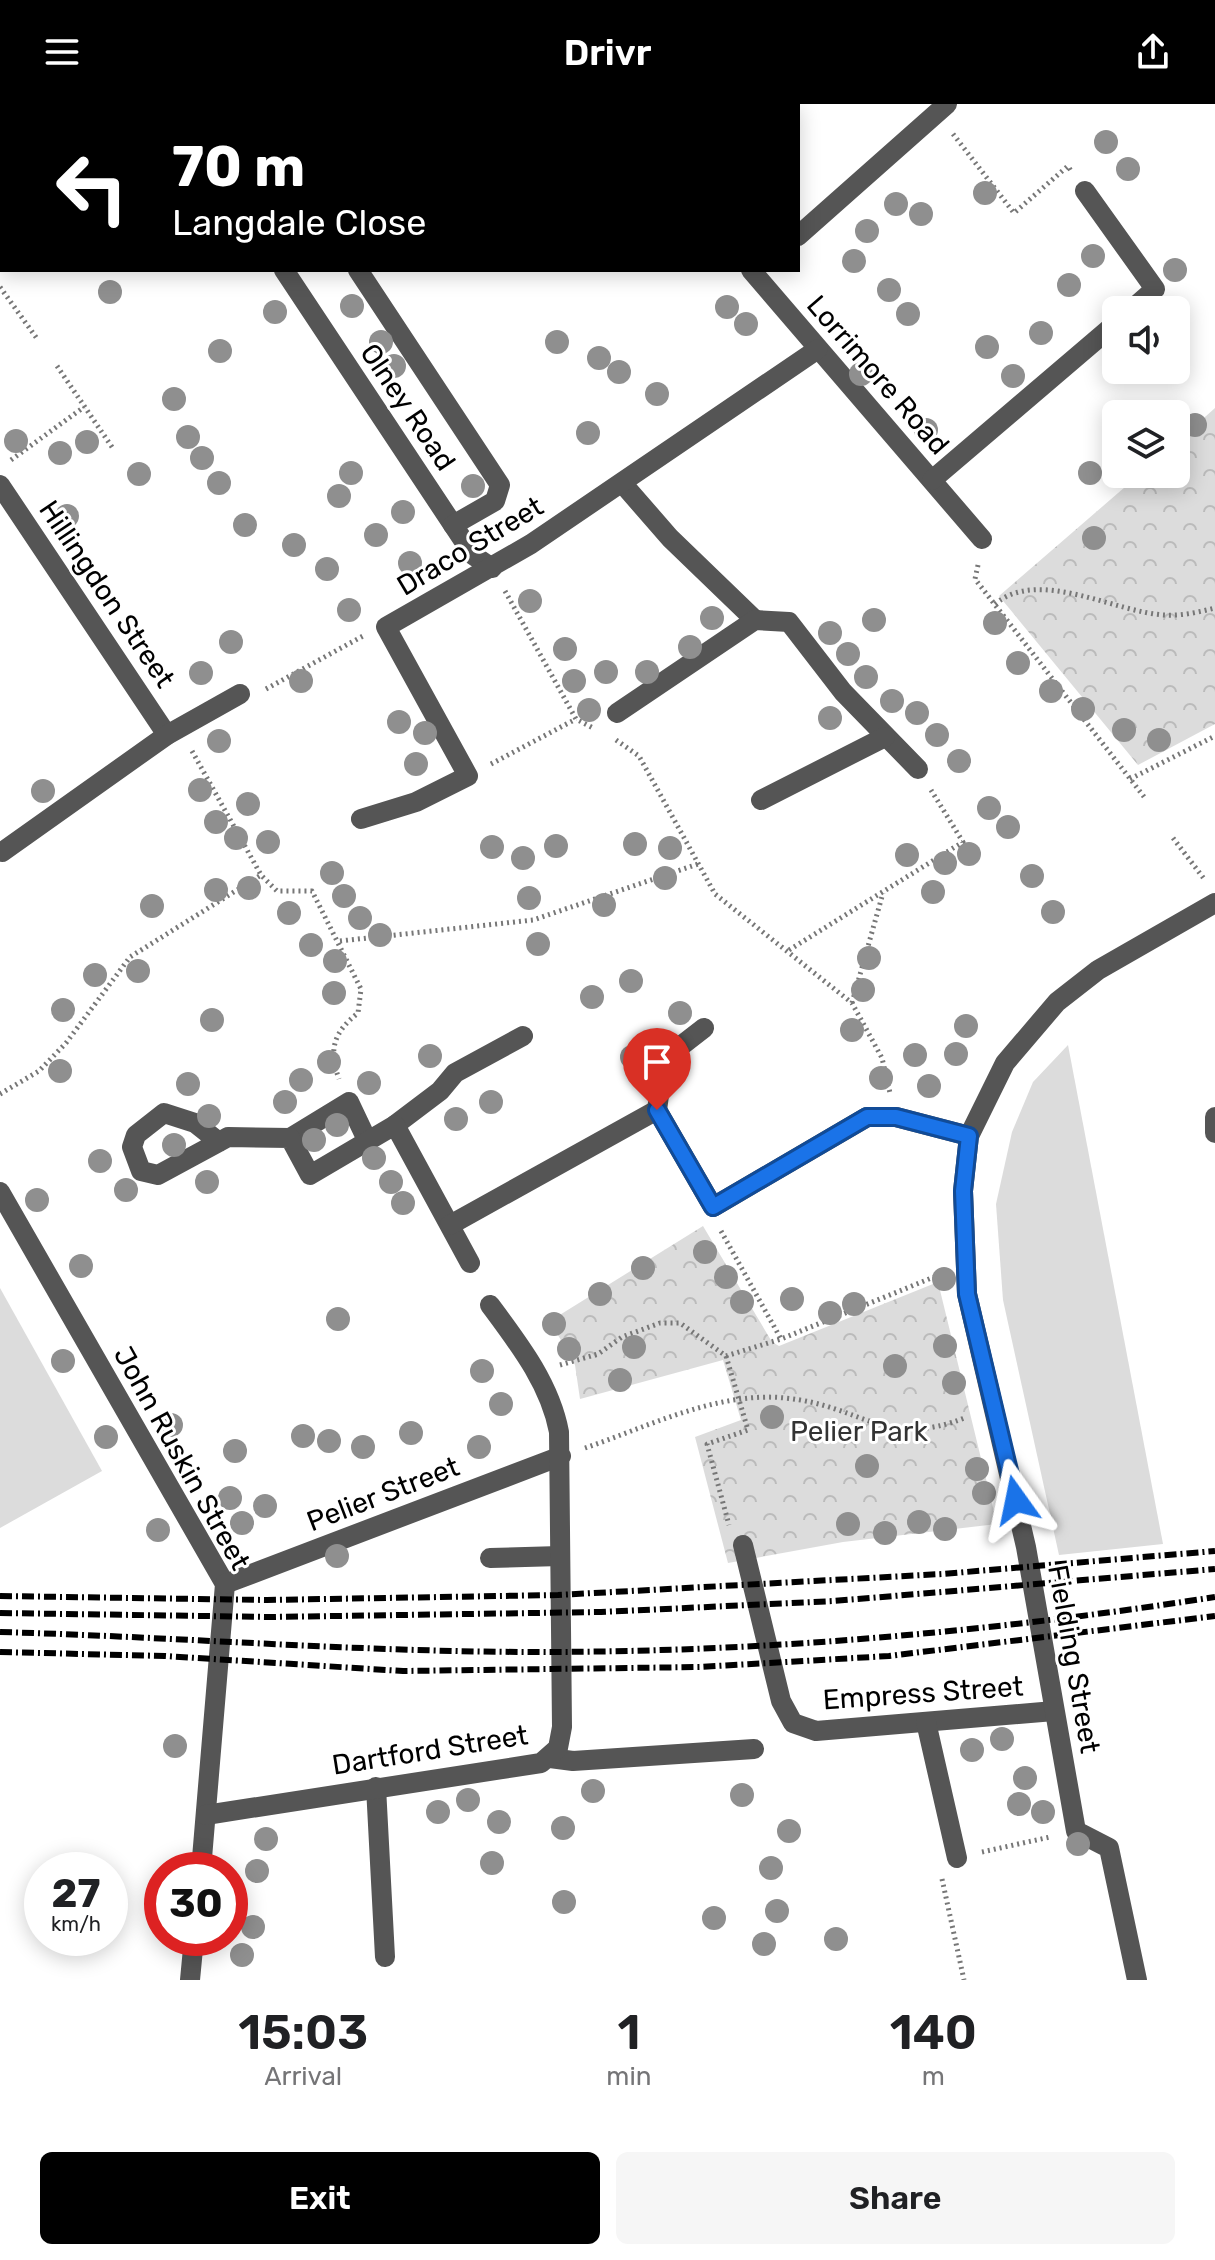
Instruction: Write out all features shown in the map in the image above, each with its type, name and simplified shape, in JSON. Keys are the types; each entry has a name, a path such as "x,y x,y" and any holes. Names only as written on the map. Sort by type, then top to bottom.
{"street":[{"path":"800,234 942,108"},
{"path":"1085,191 1155,289 1147,296"},
{"name":"Olney Road","path":"285,272 473,555 492,568"},
{"path":"359,272 500,485 495,501 453,525"},
{"name":"Lorrimore Road","path":"756,272 982,539"},
{"name":"Lorrimore Road","path":"932,480 1102,335"},
{"name":"Draco Street","path":"468,776 386,627 492,568 623,484 818,349"},
{"path":"623,484 670,538 755,620"},
{"name":"Hillingdon Street","path":"0,485 173,732"},
{"path":"617,713 755,620 789,622 843,692 918,769"},
{"path":"2,852 173,732 240,694"},
{"path":"761,800 885,737"},
{"path":"361,819 416,802 468,776"},
{"name":"Fielding Street","path":"1076,1831 1026,1547 996,1405 967,1294 963,1265 963,1191 969,1136 1005,1063 1057,1002 1098,970 1208,899"},
{"path":"704,1028 664,1059 657,1110 713,1207 867,1117 896,1117 969,1136"},
{"path":"290,1138 310,1175 395,1125 440,1091 455,1073 523,1036"},
{"path":"219,1142 228,1137 290,1138 349,1102 367,1140"},
{"path":"450,1225 657,1110"},
{"path":"1215,1117 1215,1133"},
{"path":"395,1125 470,1263"},
{"name":"John Ruskin Street","path":"0,1192 225,1584 203,1852"},
{"name":"Dartford Street","path":"206,1815 531,1765 550,1758 558,1748 562,1727 561,1456 556,1417 537,1373 490,1305"},
{"name":"Pelier Street","path":"225,1584 561,1456"},
{"name":"Empress Street","path":"743,1545 781,1701 789,1719 802,1729 824,1731 1054,1711"},
{"path":"490,1558 560,1556"},
{"path":"926,1722 957,1858"},
{"path":"550,1758 573,1761 754,1749"},
{"path":"376,1787 385,1957"},
{"path":"1076,1831 1109,1848 1137,1980"},
{"path":"190,1980 192,1956"}],"path":[{"path":"942,108 1014,213 1068,166 1085,191"},
{"path":"0,287 38,340"},
{"path":"57,366 114,450"},
{"path":"0,467 84,407"},
{"path":"982,539 975,579 1145,798"},
{"path":"492,568 576,719 639,756 715,894 852,1003 882,1058 896,1117"},
{"path":"995,604 1009,595 1033,591 1074,594 1163,615 1215,608"},
{"path":"240,694 264,690 361,637 386,627"},
{"path":"468,776 576,719"},
{"path":"173,732 261,875 277,891 312,891 340,941 361,989 358,1013 339,1029 334,1046 337,1074 349,1102"},
{"path":"1130,779 1215,736"},
{"path":"789,951 963,842 918,769"},
{"path":"1173,838 1208,899"},
{"path":"340,941 533,920 698,864"},
{"path":"0,1094 39,1071 66,1043 130,957 261,875"},
{"path":"852,1003 884,891"},
{"path":"713,1207 717,1225 781,1339"},
{"path":"726,1356 781,1339 963,1265"},
{"path":"537,1373 598,1354 622,1337 660,1323 680,1323 726,1356 748,1430 707,1444 730,1531 743,1545"},
{"path":"561,1456 677,1416 739,1400 784,1398 825,1405 877,1426 903,1431 939,1428 996,1405"},
{"path":"964,1980 941,1873 957,1858 1076,1831"}],"green space":[{"path":"1215,408 1215,724 1138,765 999,596 1124,488 1190,488 1190,430"},
{"path":"1068,1045 1163,1544 1059,1555 1003,1300 996,1204 1012,1132 1033,1082"},
{"name":"Pelier Park","path":"703,1226 772,1342 779,1346 938,1282 997,1524 843,1542 728,1563 695,1437 741,1420 723,1360 580,1399 575,1365 550,1321"},
{"path":"0,1288 102,1471 0,1528"}],"railway":[{"path":"0,1596 267,1600 558,1595 942,1574 1215,1551"},
{"path":"0,1613 271,1617 601,1612 834,1601 1215,1569"},
{"path":"0,1632 404,1650 623,1651 878,1638 1046,1620 1215,1597"},
{"path":"0,1652 165,1656 403,1671 700,1667 889,1656 1215,1616"}],"route":[{"path":"657,1110 713,1207 867,1117 896,1117 969,1136 963,1191 963,1265 967,1294 996,1405 1016,1500"}]}
